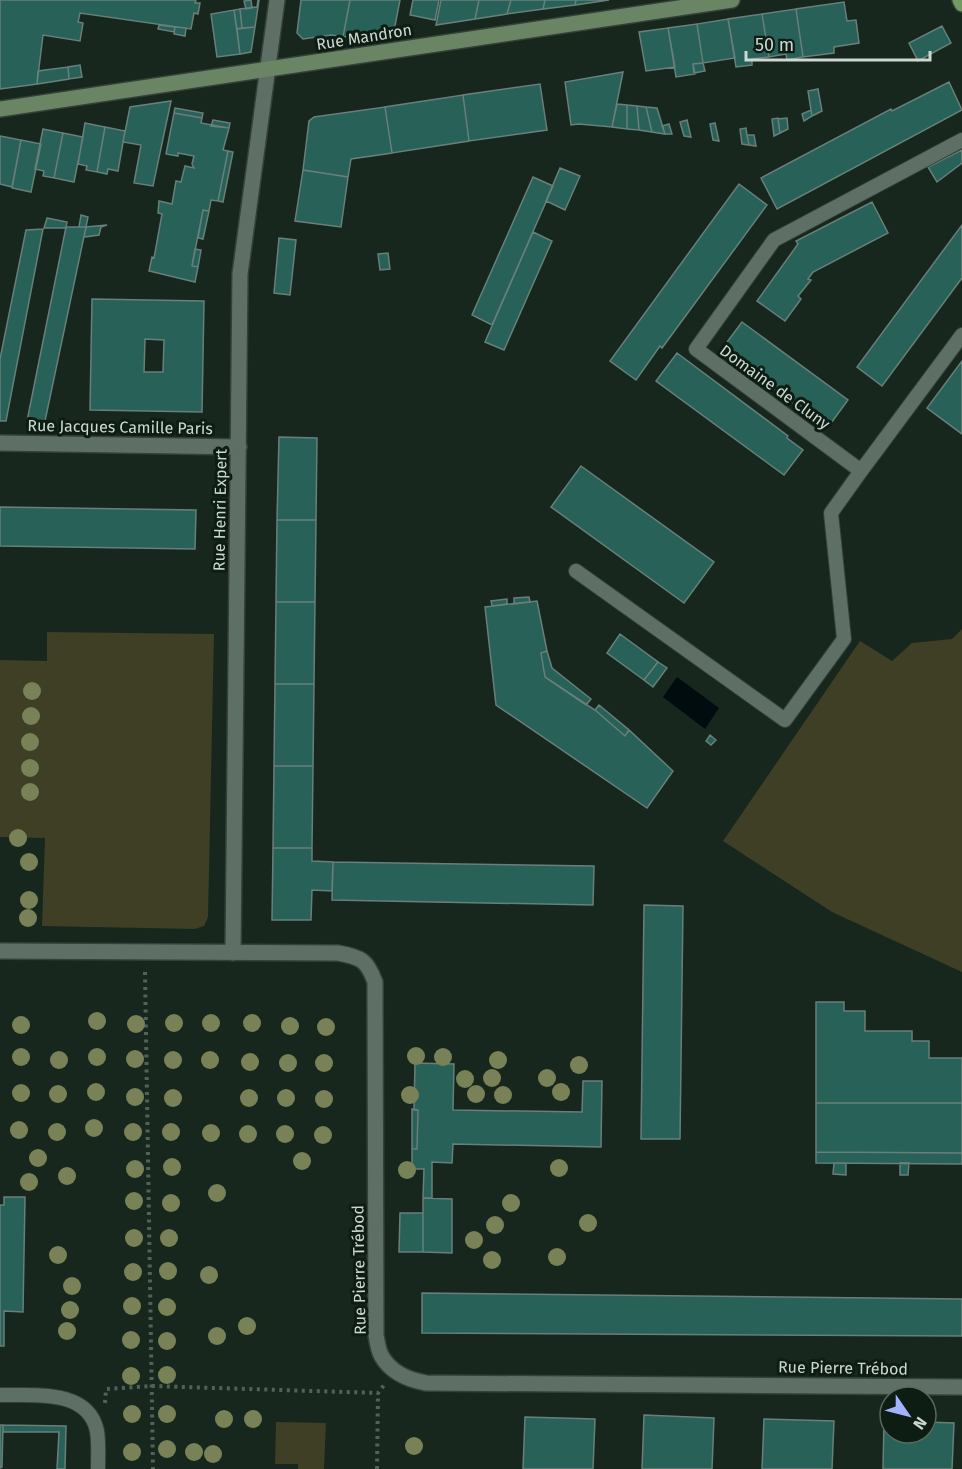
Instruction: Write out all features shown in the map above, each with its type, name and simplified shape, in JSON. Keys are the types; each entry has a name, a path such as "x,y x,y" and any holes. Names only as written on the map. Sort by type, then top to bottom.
{"main road":[{"path":"960,0 962,4"}],"street":[{"name":"Rue Henri Expert","path":"233,953 240,274 277,0"},
{"name":"Rue Mandron","path":"0,109 732,0"},
{"name":"Rue Jacques Camille Paris","path":"0,443 239,447"},
{"name":"Rue Pierre Trébod","path":"0,951 338,953 357,956 369,967 375,982 376,1335 381,1355 395,1371 411,1380 426,1383 962,1387"}],"lane":[{"name":"Domaine de Cluny","path":"861,471 696,349 774,240 962,140"},
{"path":"576,571 785,720 844,639 831,513 962,335"},
{"path":"0,1395 67,1398 81,1406 93,1419 98,1443 98,1469"}],"path":[{"path":"145,953 153,1469"},
{"path":"377,1469 378,1393 395,1371"},
{"path":"93,1419 105,1408 106,1389 151,1386 378,1393"}],"green space":[{"path":"962,629 962,972 832,912 723,841 860,641 892,661 912,643 952,639"},
{"path":"47,632 214,634 208,917 204,926 195,929 42,926 45,838 0,837 0,660 47,661"},
{"path":"276,1422 326,1423 324,1469 298,1469 298,1464 275,1464"}],"shaded area":[{"path":"677,677 719,708 705,729 663,697"}],"building":[{"path":"0,0 196,0 195,3 200,3 198,14 194,13 191,29 80,13 78,22 83,23 80,41 43,35 37,84 0,89"},
{"path":"251,0 252,8 246,9 244,1"},
{"path":"258,0 255,27 242,28 240,9 257,7"},
{"path":"301,0 350,0 343,37 331,35 303,39 297,33"},
{"path":"350,0 400,0 394,31 343,37"},
{"path":"413,0 439,0 435,20 410,15"},
{"path":"441,0 479,0 475,19 436,25"},
{"path":"479,0 511,0 507,14 475,19"},
{"path":"511,0 545,0 543,9 507,14"},
{"path":"545,0 576,0 575,5 543,9"},
{"path":"576,0 609,0 575,5"},
{"path":"844,2 847,21 856,20 859,43 834,47 834,53 803,57 796,9"},
{"path":"240,9 242,28 237,29 234,10"},
{"path":"796,9 803,57 787,60 786,54 769,57 762,14"},
{"path":"234,10 240,54 217,57 211,14"},
{"path":"762,14 769,57 752,59 752,65 736,67 728,19"},
{"path":"728,19 735,58 703,63 697,24"},
{"path":"697,24 703,63 693,64 695,74 676,77 668,28"},
{"path":"159,25 175,27 174,32 158,29"},
{"path":"942,26 951,43 918,61 909,43"},
{"path":"175,27 186,28 185,36 174,34"},
{"path":"255,27 251,52 240,54 237,29"},
{"path":"668,28 675,67 646,71 639,32"},
{"path":"703,63 705,71 694,73 693,64"},
{"path":"80,65 82,77 69,79 68,67"},
{"path":"68,67 69,79 37,84 38,71"},
{"path":"623,72 612,127 571,125 565,82"},
{"path":"949,82 962,110 777,209 761,178 891,109 892,111"},
{"path":"540,84 547,130 469,141 463,95"},
{"path":"818,89 822,111 812,116 808,91"},
{"path":"463,95 469,141 392,153 385,107"},
{"path":"171,101 153,186 134,183 141,145 123,142 130,107"},
{"path":"617,104 627,105 627,129 612,127"},
{"path":"627,105 637,106 639,130 627,129"},
{"path":"637,106 646,107 652,132 639,130"},
{"path":"385,107 392,153 351,159 348,177 303,170 309,121 314,117"},
{"path":"646,107 657,108 665,134 652,132"},
{"path":"175,108 203,113 202,118 174,113"},
{"path":"811,110 812,116 804,121 802,114"},
{"path":"174,113 202,118 201,123 229,128 223,150 228,151 218,201 211,200 209,211 203,210 192,266 198,267 195,282 149,271 152,257 154,258 162,214 158,213 159,201 172,204 176,181 181,182 185,166 194,168 192,164 194,156 178,153 178,156 166,154"},
{"path":"778,118 780,133 774,136 772,119"},
{"path":"787,118 788,129 780,133 778,119"},
{"path":"213,120 230,123 229,128 211,126"},
{"path":"687,120 691,137 684,136 680,122"},
{"path":"85,123 105,127 97,172 86,170 87,166 78,164"},
{"path":"715,123 719,141 713,140 710,124"},
{"path":"669,124 672,134 665,134 662,126"},
{"path":"105,127 125,131 118,171 108,169 107,174 97,172"},
{"path":"746,128 749,145 742,144 740,129"},
{"path":"43,129 63,133 54,178 43,176 44,171 35,169"},
{"path":"63,133 83,137 74,182 54,178"},
{"path":"747,135 754,135 756,146 749,145"},
{"path":"0,136 21,140 12,187 0,184"},
{"path":"21,140 41,144 31,192 12,188"},
{"path":"962,150 962,163 937,182 928,167"},
{"path":"228,151 233,152 223,202 218,201"},
{"path":"560,168 580,176 565,210 546,201"},
{"path":"303,170 348,177 341,227 295,221"},
{"path":"533,177 553,186 492,325 472,315"},
{"path":"739,184 767,205 636,380 610,361"},
{"path":"872,202 888,233 813,272 808,279 811,280 798,296 801,299 785,321 757,301 798,244 796,241"},
{"path":"203,210 209,211 203,239 198,238"},
{"path":"81,215 88,217 86,227 79,227"},
{"path":"47,218 67,222 66,228 44,228"},
{"path":"107,225 101,227 99,235 84,237 86,227"},
{"path":"962,225 962,278 882,386 857,367"},
{"path":"66,227 86,227 45,421 27,421"},
{"path":"43,229 6,421 0,421 0,359 26,230"},
{"path":"533,232 552,241 504,350 485,342"},
{"path":"279,238 296,240 290,295 274,293"},
{"path":"195,249 201,250 198,267 192,266"},
{"path":"388,253 390,269 380,270 378,254"},
{"path":"92,299 204,301 202,412 90,410","holes":["145,339 164,340 163,372 144,372"]},
{"path":"742,322 848,400 829,426 812,414 810,416 721,350"},
{"path":"677,353 788,436 787,438 803,450 784,475 656,381"},
{"path":"962,361 962,434 927,408"},
{"path":"279,437 317,438 316,520 277,520"},
{"path":"581,466 714,562 684,603 551,507"},
{"path":"0,507 196,510 195,549 0,546"},
{"path":"277,520 316,520 315,602 276,602"},
{"path":"529,597 530,602 514,604 514,598"},
{"path":"507,599 507,604 492,606 491,601"},
{"path":"537,601 547,651 541,653 545,677 595,710 625,736 629,730 673,771 647,808 496,705 485,607"},
{"path":"276,602 315,602 314,684 275,684"},
{"path":"620,634 658,662 644,680 607,653"},
{"path":"547,651 552,668 591,699 586,705 545,677 541,653"},
{"path":"658,662 667,668 653,687 644,680"},
{"path":"275,684 314,684 313,766 274,766"},
{"path":"599,705 629,730 625,736 595,710"},
{"path":"710,735 716,740 711,745 706,741"},
{"path":"274,766 313,766 312,848 273,848"},
{"path":"273,848 312,848 312,861 333,862 332,891 312,890 311,920 272,920"},
{"path":"333,862 594,866 593,905 332,900"},
{"path":"644,905 683,906 680,1139 641,1139"},
{"path":"816,1002 844,1002 844,1011 865,1011 865,1031 912,1031 912,1041 929,1041 929,1058 962,1058 962,1103 816,1103"},
{"path":"415,1063 454,1064 453,1110 582,1112 583,1081 602,1081 601,1147 453,1144 452,1163 432,1162 432,1198 423,1198 424,1169 412,1169 412,1149 417,1149 418,1110 414,1110"},
{"path":"816,1103 962,1103 962,1153 816,1152"},
{"path":"412,1109 418,1110 417,1149 412,1149"},
{"path":"816,1152 962,1153 962,1164 816,1163"},
{"path":"834,1163 846,1163 846,1175 833,1174"},
{"path":"900,1163 909,1163 908,1175 900,1175"},
{"path":"4,1197 25,1197 23,1312 4,1311 4,1346 0,1346 0,1205 4,1205"},
{"path":"423,1198 452,1199 452,1253 423,1252"},
{"path":"400,1213 423,1213 423,1252 399,1252"},
{"path":"422,1293 962,1299 962,1336 422,1333"},
{"path":"644,1415 714,1418 712,1469 642,1469"},
{"path":"525,1417 595,1419 593,1469 523,1469"},
{"path":"764,1419 834,1421 832,1469 762,1469"},
{"path":"938,1422 954,1423 952,1469 883,1469 884,1445 938,1445"},
{"path":"0,1425 3,1425 2,1467 0,1468"},
{"path":"3,1425 66,1426 65,1469 57,1469 59,1432 3,1432"}]}
